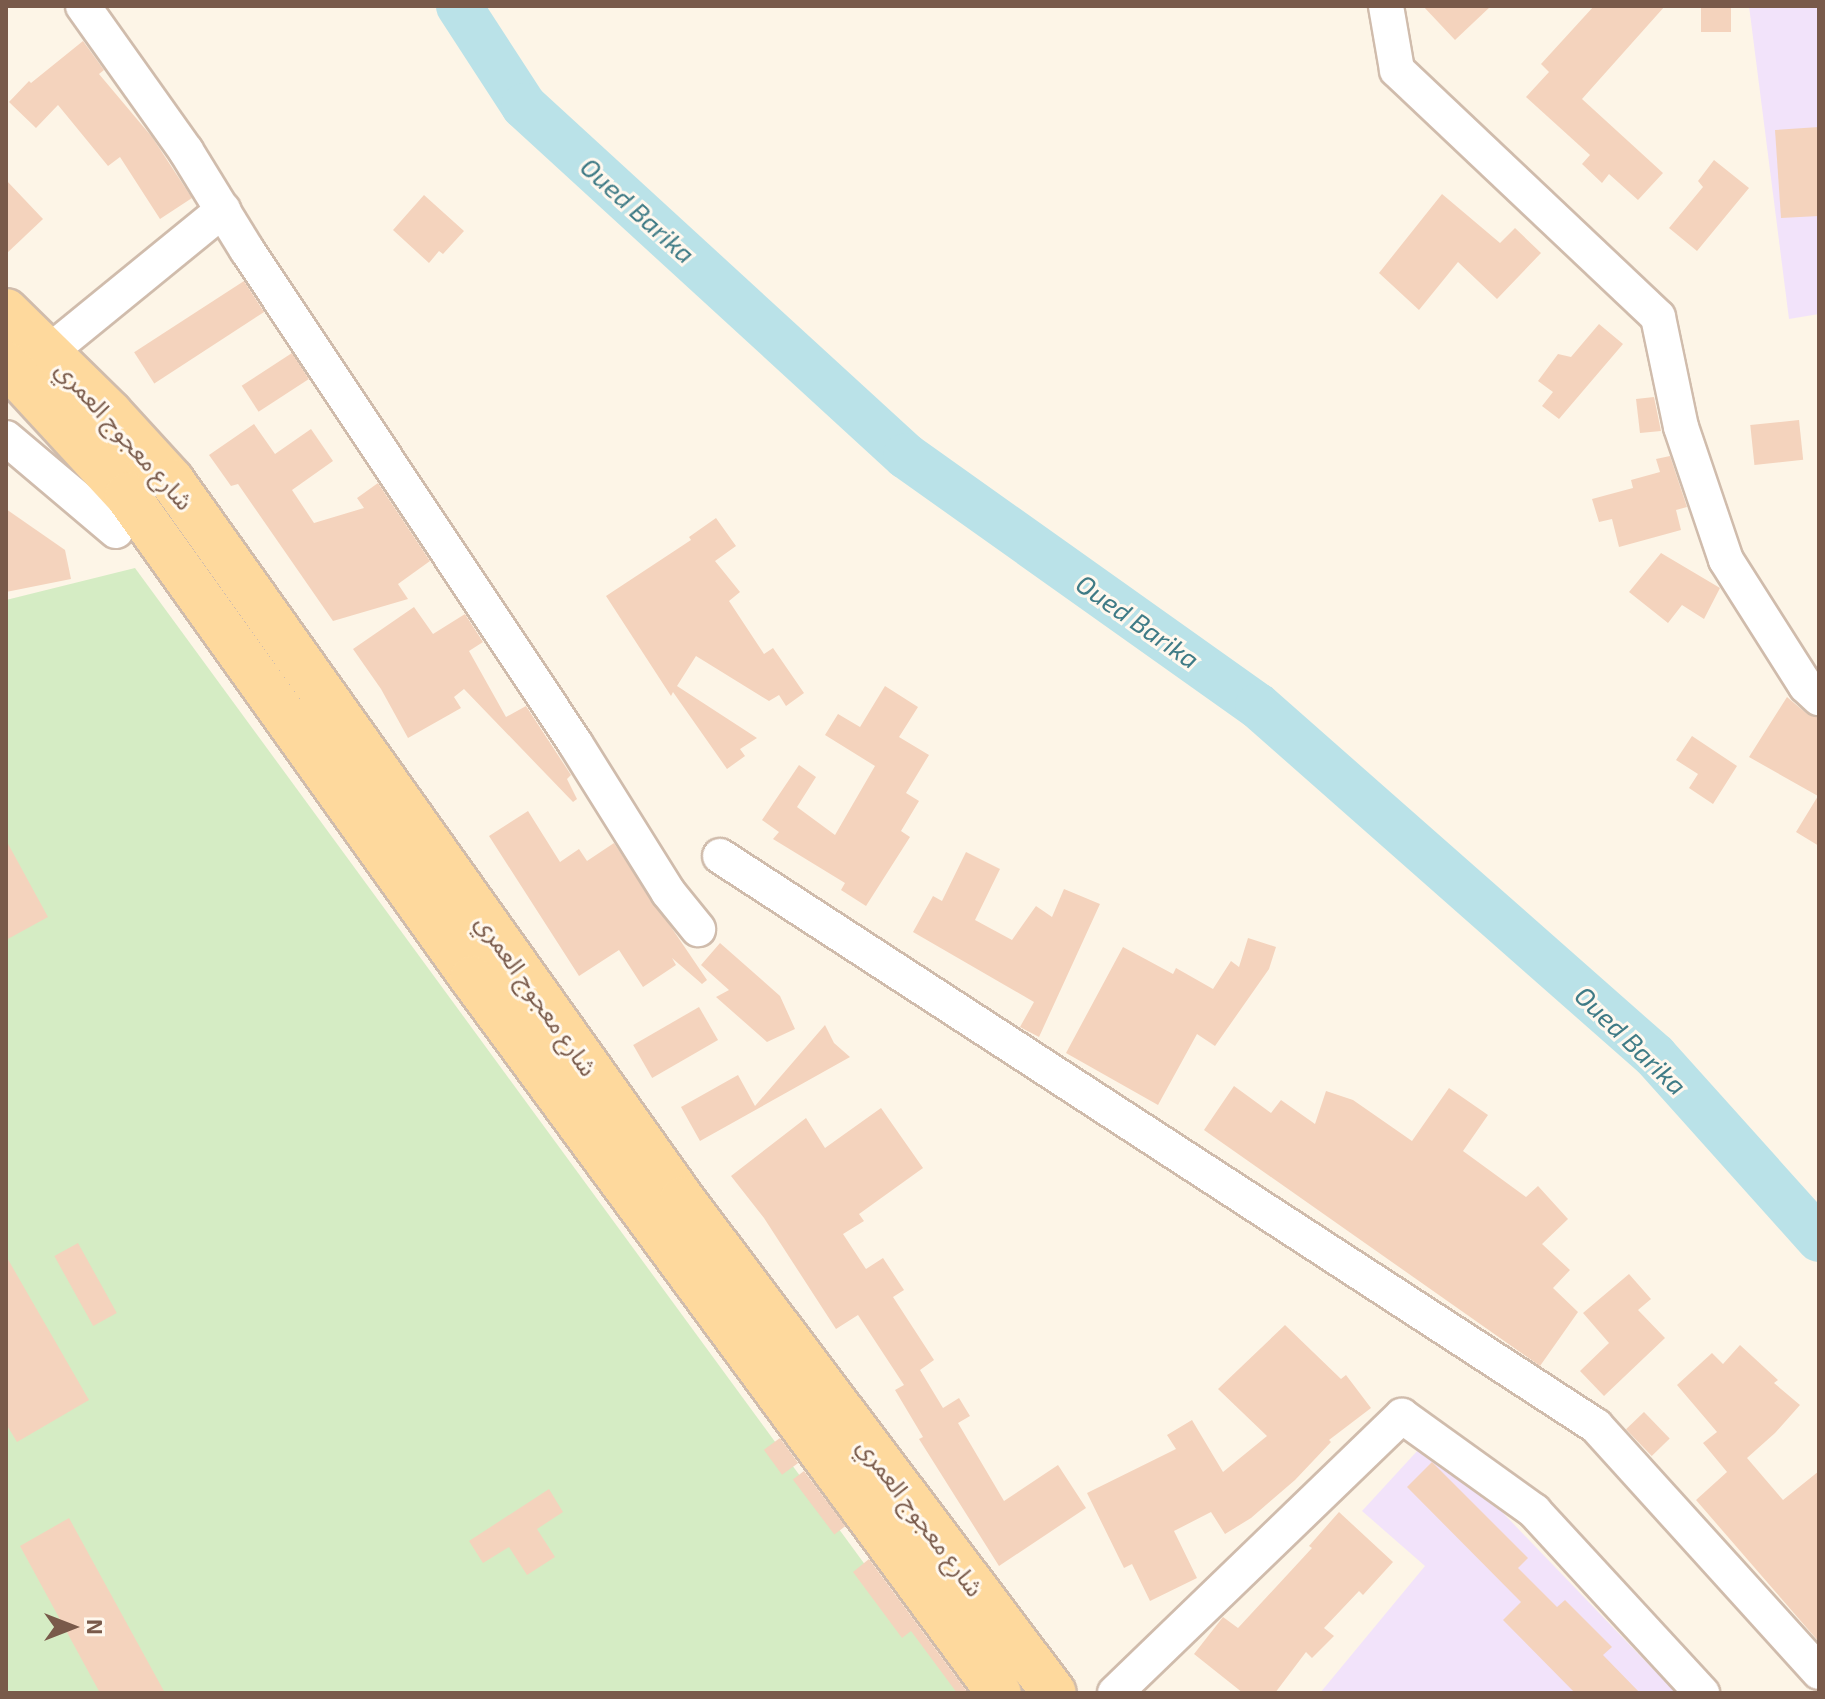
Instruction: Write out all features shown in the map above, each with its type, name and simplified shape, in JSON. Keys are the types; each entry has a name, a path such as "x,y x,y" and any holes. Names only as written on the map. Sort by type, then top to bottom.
{"main road":[{"name":"شارع معجوج العمري","path":"6,311 172,481 682,1199 1054,1693"},
{"name":"شارع معجوج العمري","path":"6,364 127,495 472,978 999,1693"}],"street":[{"path":"83,6 186,151 575,743 668,892 698,929"},
{"path":"1386,6 1397,70 1658,317 1681,427 1726,560 1806,686 1819,698"},
{"path":"49,352 223,210"},
{"path":"6,438 116,531"},
{"path":"720,856 1596,1426 1819,1672"},
{"path":"1115,1693 1402,1416 1534,1511 1702,1693"}],"shaded area":[{"path":"1749,6 1819,6 1819,314 1789,319"},
{"path":"1430,1437 1676,1693 1320,1693 1425,1566 1362,1511"}],"green space":[{"path":"135,568 959,1693 6,1693 6,600"}],"building":[{"path":"1423,6 1491,6 1455,40"},
{"path":"1594,6 1665,6 1582,99 1663,173 1638,200 1609,174 1602,183 1582,164 1590,155 1526,97 1549,72 1541,64"},
{"path":"1701,6 1731,6 1731,32 1701,32"},
{"path":"83,41 104,70 99,74 152,137 192,198 160,219 120,157 108,166 58,105 36,128 9,102 29,81 31,83"},
{"path":"1819,127 1819,216 1781,218 1775,130"},
{"path":"1714,160 1749,188 1697,251 1669,228 1703,187 1698,181"},
{"path":"6,180 43,219 6,254"},
{"path":"1442,194 1500,243 1515,228 1541,253 1497,299 1458,262 1419,310 1379,273"},
{"path":"424,195 464,231 443,254 439,251 429,263 393,230"},
{"path":"244,281 264,312 154,383 134,352"},
{"path":"1599,324 1623,344 1559,419 1542,406 1553,392 1538,381 1558,354 1571,357"},
{"path":"292,353 309,379 259,412 242,386"},
{"path":"1654,397 1661,431 1640,433 1636,399"},
{"path":"1799,420 1803,460 1754,465 1750,425"},
{"path":"254,424 275,454 311,429 333,461 292,490 314,523 364,508 357,498 378,483 430,561 398,584 408,599 333,621 238,484 231,486 209,455"},
{"path":"1670,456 1687,507 1676,510 1681,530 1619,547 1612,519 1599,522 1592,499 1633,488 1631,480 1660,472 1656,459"},
{"path":"6,509 65,550 71,579 6,592"},
{"path":"716,518 736,546 715,561 740,592 729,601 764,654 773,648 804,693 786,706 779,695 769,701 696,656 677,686 757,738 740,749 745,756 727,769 673,692 671,696 606,596 691,540 689,537"},
{"path":"1661,553 1720,588 1704,619 1682,605 1668,623 1629,592"},
{"path":"414,607 433,634 465,614 483,642 469,651 506,717 526,706 571,775 567,779 577,799 573,802 464,689 454,697 461,708 408,738 381,689 353,649"},
{"path":"885,686 918,707 899,737 929,755 906,793 919,801 901,831 910,837 866,906 841,890 845,883 773,839 779,832 762,820 799,765 816,777 797,807 835,835 875,766 825,735 838,714 860,727"},
{"path":"1787,697 1806,713 1819,718 1819,846 1796,832 1818,796 1749,757"},
{"path":"1692,736 1737,766 1713,804 1689,788 1698,774 1676,760"},
{"path":"528,811 560,862 579,849 587,861 614,843 707,980 702,984 672,958 676,965 643,987 619,950 579,976 489,836"},
{"path":"6,840 48,917 6,940"},
{"path":"966,852 1000,869 975,920 1012,940 1036,906 1052,917 1064,889 1100,904 1039,1037 1020,1027 1034,1002 913,932 933,896 942,901"},
{"path":"1248,938 1276,947 1269,969 1215,1046 1197,1034 1158,1105 1066,1053 1123,947 1173,974 1176,968 1213,989 1231,961 1239,967"},
{"path":"720,943 780,996 795,1029 767,1042 716,997 729,990 701,965"},
{"path":"699,1007 718,1040 652,1078 633,1045"},
{"path":"825,1025 834,1043 850,1057 700,1141 681,1107 738,1075 755,1106"},
{"path":"1234,1086 1271,1113 1281,1100 1315,1124 1326,1091 1353,1100 1412,1141 1449,1088 1488,1115 1463,1151 1526,1197 1538,1186 1568,1219 1542,1244 1570,1270 1553,1288 1578,1312 1540,1366 1204,1130"},
{"path":"881,1108 923,1168 859,1214 864,1221 843,1234 866,1269 883,1258 904,1290 893,1297 934,1360 920,1370 943,1408 959,1398 970,1416 958,1423 1004,1501 1058,1465 1086,1508 999,1566 919,1439 923,1437 895,1390 904,1385 858,1315 836,1329 764,1218 731,1176 806,1118 825,1148"},
{"path":"78,1243 117,1313 93,1326 54,1256"},
{"path":"6,1256 89,1400 17,1442 6,1424"},
{"path":"1629,1274 1651,1299 1638,1310 1665,1338 1604,1396 1580,1371 1609,1343 1583,1313"},
{"path":"1285,1325 1341,1379 1346,1375 1371,1408 1329,1440 1331,1442 1295,1480 1251,1518 1225,1534 1211,1512 1174,1531 1197,1578 1150,1601 1132,1564 1124,1568 1087,1493 1176,1449 1167,1435 1192,1420 1223,1472 1267,1436 1218,1389"},
{"path":"1740,1345 1778,1380 1774,1383 1800,1405 1747,1458 1783,1500 1819,1471 1819,1642 1696,1500 1727,1472 1703,1443 1717,1432 1677,1385 1712,1353 1723,1364"},
{"path":"1644,1412 1670,1439 1652,1456 1626,1429"},
{"path":"780,1438 798,1463 782,1475 764,1450"},
{"path":"1432,1462 1528,1558 1518,1568 1557,1607 1565,1600 1612,1647 1603,1655 1640,1693 1575,1693 1503,1620 1521,1602 1407,1487"},
{"path":"804,1471 846,1526 834,1535 793,1479"},
{"path":"549,1489 563,1512 537,1529 555,1557 527,1575 509,1547 483,1563 469,1541"},
{"path":"1339,1512 1393,1562 1363,1595 1359,1591 1324,1628 1334,1636 1312,1658 1306,1652 1275,1693 1243,1693 1194,1654 1223,1617 1238,1628 1312,1548 1309,1546"},
{"path":"69,1518 165,1693 100,1693 20,1546"},
{"path":"869,1559 968,1693 957,1693 911,1631 902,1638 853,1572"}],"waterway":[{"name":"Oued Barika","path":"459,6 524,106 906,456 1258,706 1655,1056 1819,1239"}]}
